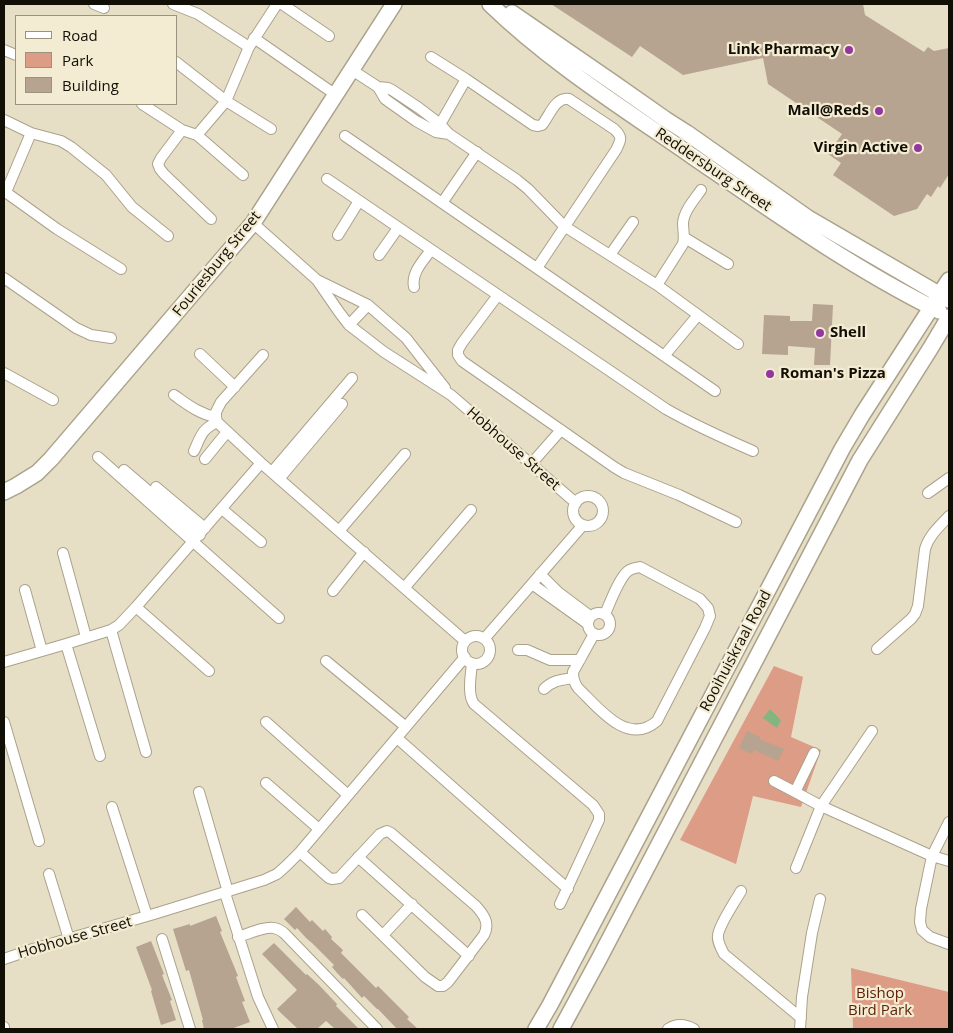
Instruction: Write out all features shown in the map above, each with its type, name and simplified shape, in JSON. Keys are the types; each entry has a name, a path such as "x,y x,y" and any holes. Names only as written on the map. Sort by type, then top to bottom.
{"street":[{"path":"94,4 104,8"},
{"path":"173,4 198,14 251,42 336,95"},
{"path":"197,136 226,101 251,42 277,4"},
{"path":"282,4 329,36"},
{"name":"Fouriesburg Street","path":"4,492 37,473 51,459 253,223 394,4"},
{"name":"Reddersburg Street","path":"490,4 543,50 614,103 801,230 896,290 940,300"},
{"name":"Reddersburg Street","path":"496,4 518,17 808,218 940,300 949,316"},
{"path":"431,57 533,125 538,126 542,124 558,102 565,98 570,99 619,133 620,142 538,268"},
{"path":"178,64 226,101 271,129"},
{"path":"352,70 378,87 388,88 408,101 438,128"},
{"path":"438,128 466,79"},
{"path":"378,87 385,99 402,111 449,134 477,152 523,184 564,226 657,285 738,344"},
{"path":"402,111 408,101"},
{"path":"144,105 182,130 197,136 243,176"},
{"path":"4,120 30,133 61,142 71,147 106,175 132,207 168,236"},
{"path":"182,130 158,164 164,174 211,219"},
{"path":"30,133 5,191 57,229 121,269"},
{"path":"346,136 715,391"},
{"path":"442,203 477,152"},
{"path":"327,179 666,408 692,423 753,451"},
{"path":"657,285 683,244 683,224 686,211 701,190"},
{"path":"338,235 360,201"},
{"path":"610,255 633,222"},
{"name":"Hobhouse Street","path":"253,223 317,280 349,325 384,352 451,395 576,502"},
{"path":"380,256 398,228"},
{"path":"684,238 728,264"},
{"path":"414,287 414,274 431,250"},
{"path":"4,278 76,328 91,334 112,338"},
{"name":"Hobhouse Street","path":"317,280 368,305 406,338 451,395"},
{"name":"Rooihuiskraal Road","path":"536,1029 842,449 862,415 940,300 949,280"},
{"path":"498,295 458,350 458,355 462,361 624,473 736,522"},
{"path":"349,325 368,305"},
{"path":"664,356 698,314"},
{"name":"Rooihuiskraal Road","path":"561,1029 860,460 949,316"},
{"path":"200,354 235,387"},
{"path":"216,420 216,412 221,402 262,355"},
{"path":"4,373 53,400"},
{"path":"276,475 352,378"},
{"path":"174,395 216,420 261,463 465,641"},
{"path":"276,475 342,404"},
{"path":"194,451 202,433 216,420"},
{"path":"531,464 560,430"},
{"path":"204,459 227,432"},
{"path":"339,531 405,454"},
{"path":"98,457 200,535"},
{"path":"4,662 86,638 119,626 261,463"},
{"path":"124,470 200,535"},
{"path":"928,494 949,478"},
{"path":"156,487 279,618"},
{"path":"584,497 591,497 602,507 602,513 598,522 593,525 583,525 574,517 573,507 576,502 584,497"},
{"path":"222,509 261,542"},
{"path":"405,588 471,510"},
{"path":"877,648 915,614 918,606 927,542 935,530 949,516"},
{"path":"560,904 599,820 599,814 594,805 474,704 470,699 468,660 462,649 465,641 473,636 485,638 583,525"},
{"path":"333,591 364,552"},
{"path":"64,553 86,638"},
{"path":"594,634 573,672 573,678 578,688 613,722 637,730 650,727 656,721 705,628 710,616 708,608 700,599 640,567 627,572 622,578 604,614"},
{"path":"540,574 589,620"},
{"path":"532,584 589,620"},
{"path":"25,590 42,651"},
{"path":"136,608 209,671"},
{"path":"598,612 604,614 610,621 609,629 602,634 594,634 588,628 589,620 598,612"},
{"path":"111,630 146,752"},
{"name":"Hobhouse Street","path":"4,959 226,892 277,874 300,852 406,727 468,660 477,664 486,660 489,656 490,647 485,638"},
{"path":"66,644 100,756"},
{"path":"518,650 527,650 550,660 580,660"},
{"path":"326,661 406,727"},
{"path":"544,689 550,683 573,678"},
{"path":"4,722 39,841"},
{"path":"266,722 348,795"},
{"path":"796,868 821,806 872,731"},
{"path":"397,738 568,889"},
{"path":"795,792 814,753"},
{"path":"774,781 821,806 932,856 949,861"},
{"path":"266,783 319,829"},
{"path":"199,792 238,937 258,997 273,1029"},
{"name":"Hobhouse Street","path":"112,807 147,916"},
{"path":"949,822 932,856 920,922 922,930 930,937 949,944"},
{"path":"300,852 329,878 339,878 380,834 387,831 476,906 484,916 487,926 484,935 448,982 443,986 438,986 425,977 362,915"},
{"path":"358,857 469,956"},
{"path":"49,874 69,938"},
{"path":"741,891 721,926 718,935 719,945 724,954 801,1018"},
{"path":"800,1029 802,997 812,934 820,899"},
{"path":"383,935 412,904"},
{"path":"238,937 267,928 279,929 377,1029"},
{"path":"162,939 190,1029"},
{"path":"668,1029 675,1025 682,1025 694,1029"}],"green space":[{"path":"774,666 803,677 791,737 821,750 801,807 753,796 736,864 680,840"},
{"name":"Bishop Bird Park","path":"851,968 949,992 949,1029 853,1029"}],"shaded area":[{"path":"770,709 781,720 777,728 763,718"}],"building":[{"name":"Mall@Reds","path":"551,4 863,4 865,15 924,52 928,47 934,51 949,48 949,174 940,188 938,186 931,197 927,194 917,209 894,216 833,175 841,163 828,154 842,134 768,84 763,58 683,75 640,46 632,57"},
{"path":"813,304 833,305 830,365 814,365 815,348 788,346 788,355 762,354 764,315 790,316 790,321 812,321"},
{"path":"747,731 760,737 759,739 784,749 778,761 754,750 752,754 739,748"},
{"path":"296,907 310,922 312,920 323,931 325,929 332,937 331,939 343,950 341,953 376,988 378,986 409,1017 407,1019 418,1029 397,1029 378,1009 364,996 362,998 338,974 332,967 334,965 297,928 295,930 284,919"},
{"path":"216,916 222,931 220,932 238,976 236,977 245,1001 242,1002 250,1022 231,1029 204,1029 189,970 186,971 173,929 190,924 190,926"},
{"path":"151,941 164,974 162,975 172,1000 170,1001 176,1020 161,1025 152,990 136,947"},
{"path":"274,943 306,975 319,985 337,1004 336,1006 359,1029 335,1029 326,1021 317,1029 298,1029 277,1009 297,990 262,954"}],"place":[{"name":"Link Pharmacy","path":"849,50"},
{"name":"Mall@Reds","path":"879,111"},
{"name":"Virgin Active","path":"918,148"},
{"name":"Shell","path":"820,333"},
{"name":"Roman's Pizza","path":"770,374"}]}
